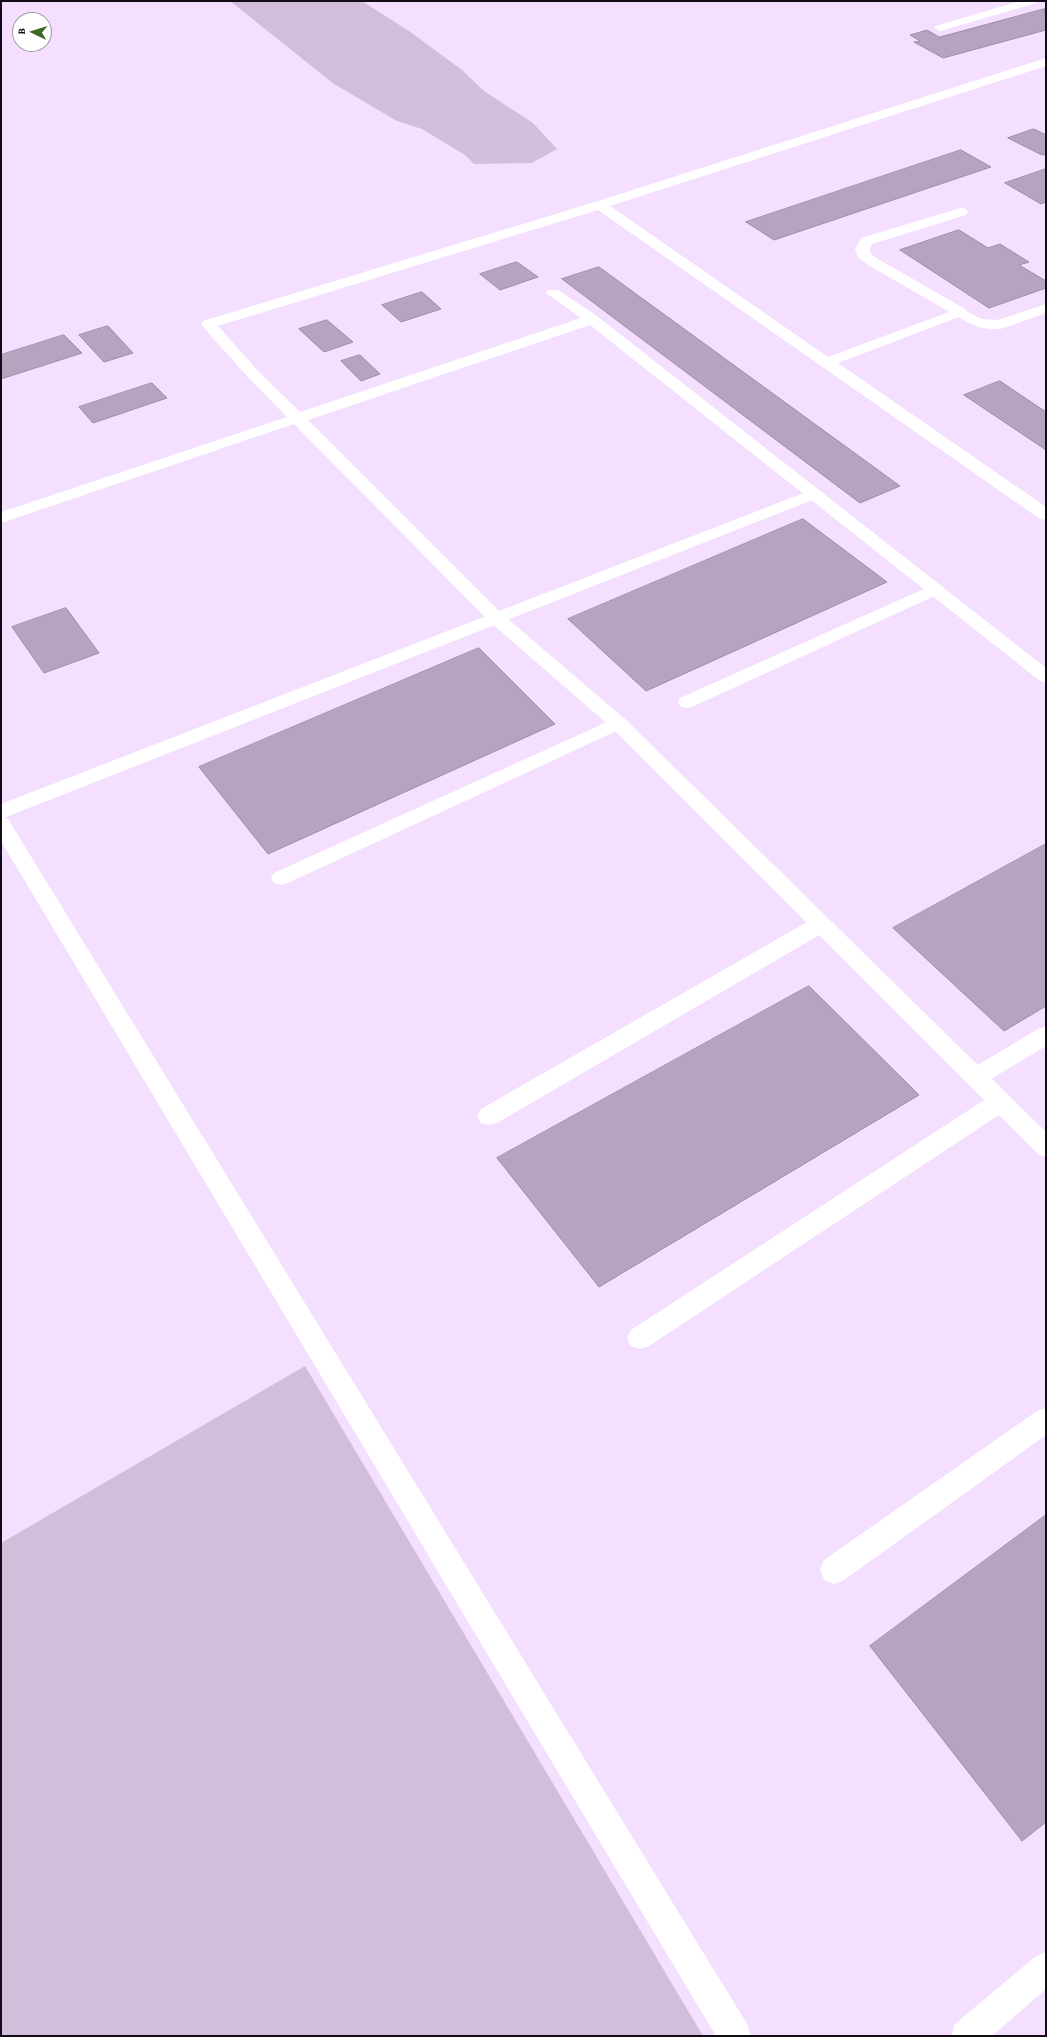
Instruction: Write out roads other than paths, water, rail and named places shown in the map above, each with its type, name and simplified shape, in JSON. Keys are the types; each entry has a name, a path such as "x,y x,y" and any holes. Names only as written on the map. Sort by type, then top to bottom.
{"street":[{"path":"940,28 1032,1"},
{"path":"1046,62 600,206 208,324 298,419 496,618 618,723 1046,1147"},
{"path":"600,206 1046,515"},
{"path":"960,212 866,242 862,249 863,254 873,262 978,324 999,325 1046,308"},
{"path":"553,293 592,319 1046,677"},
{"path":"825,363 960,312"},
{"path":"1,518 592,319"},
{"path":"1,812 814,494"},
{"path":"688,702 935,589"},
{"path":"281,878 618,723"},
{"path":"5,840 735,2036"},
{"path":"489,1116 821,924"},
{"path":"976,1077 1046,1034"},
{"path":"640,1338 1000,1102"},
{"path":"834,1570 1046,1420"},
{"path":"967,2036 1046,1968"}]}
